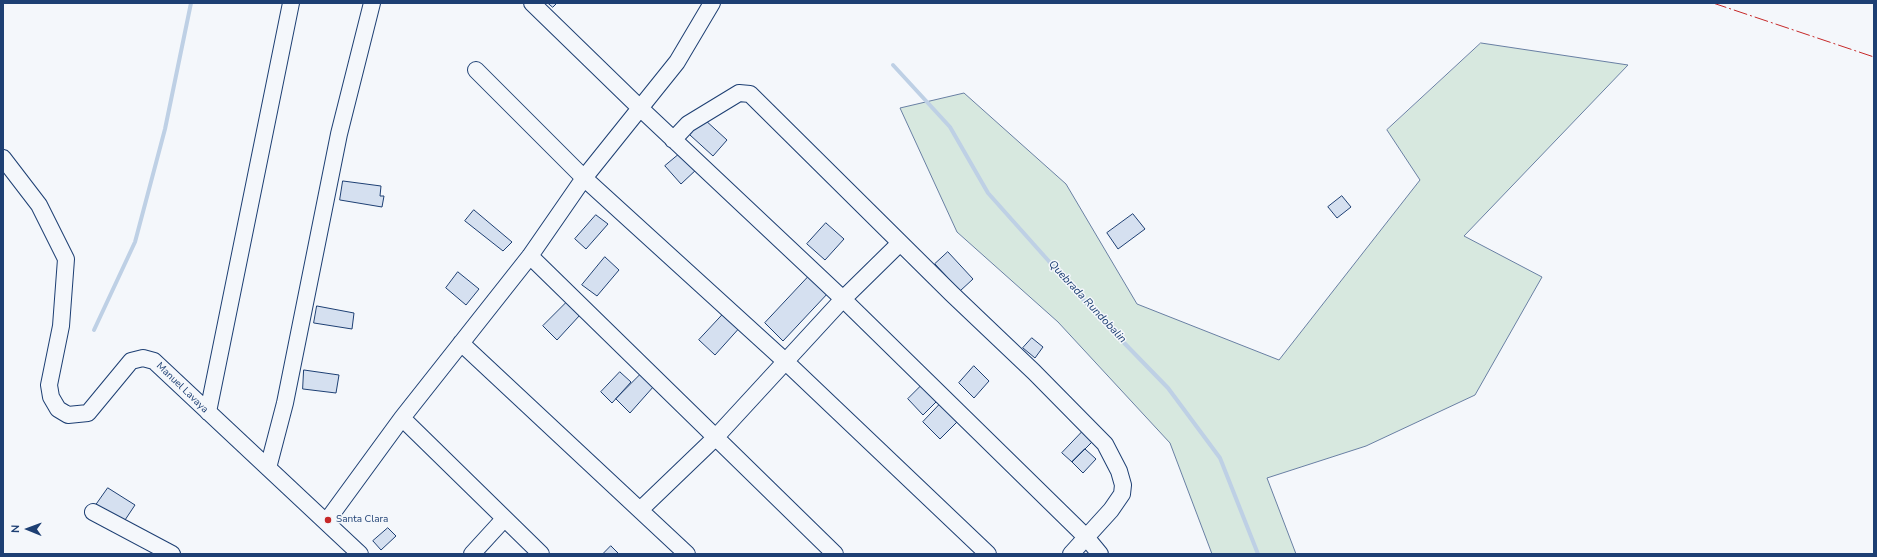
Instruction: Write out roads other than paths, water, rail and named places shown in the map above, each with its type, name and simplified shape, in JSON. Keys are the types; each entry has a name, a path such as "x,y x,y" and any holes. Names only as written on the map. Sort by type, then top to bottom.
{"street":[{"path":"208,412 291,3"},
{"path":"268,468 285,403 339,134 372,3"},
{"path":"532,3 673,140 843,299 1086,537 1100,554"},
{"path":"326,522 402,418 530,256 584,178 676,62 712,3"},
{"path":"476,70 584,178 785,361 988,554"},
{"path":"673,140 688,124 739,93 750,94 900,243 1034,372 1105,444 1119,471 1123,485 1122,494 1111,510 1071,554"},
{"name":"Manuel Lavaya","path":"3,158 39,205 66,259 61,326 49,385 51,398 58,409 68,415 88,413 130,361 143,358 154,361 360,554"},
{"path":"640,510 715,438 843,299 900,243"},
{"path":"530,256 835,554"},
{"path":"461,343 687,554"},
{"path":"402,418 541,554"},
{"path":"93,512 172,554"},
{"path":"472,554 504,519"}],"waterway":[{"path":"94,330 135,242 165,129 191,3"},
{"name":"Quebrada Rundobalin","path":"893,65 950,127 988,193 1096,314 1168,388 1220,458 1258,554"}],"place":[{"name":"Santa Clara","path":"328,520"}]}
